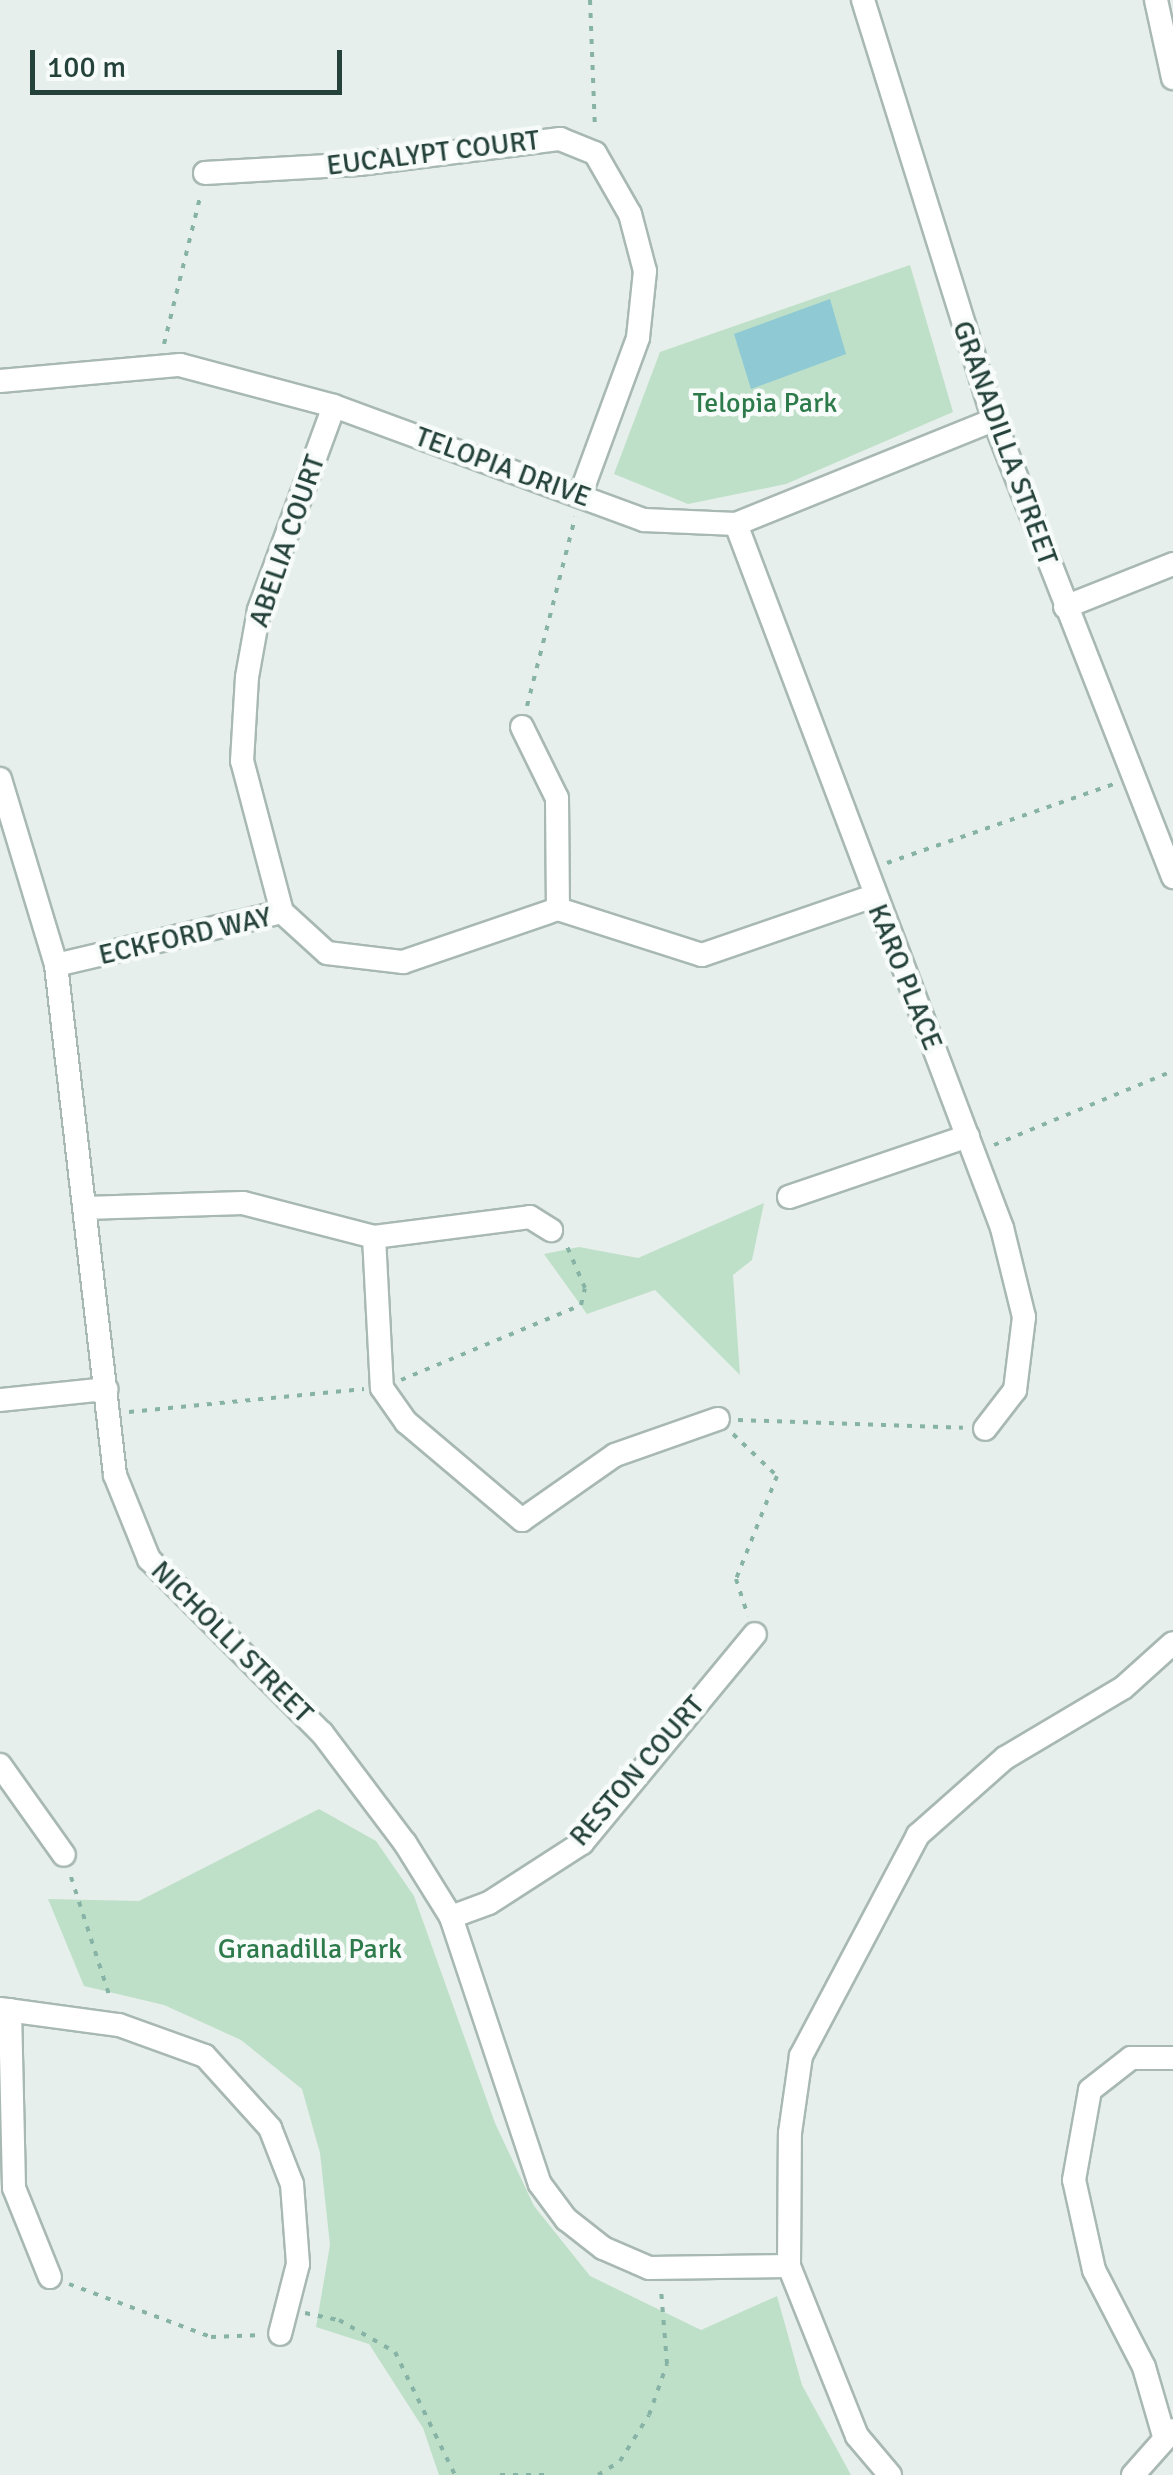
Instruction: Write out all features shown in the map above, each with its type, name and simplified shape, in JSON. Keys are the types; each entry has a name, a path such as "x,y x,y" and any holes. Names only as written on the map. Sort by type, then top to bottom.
{"street":[{"name":"GRANADILLA STREET","path":"863,0 994,420 1173,876"},
{"path":"1156,0 1173,78"},
{"name":"EUCALYPT COURT","path":"205,173 560,139 595,153"},
{"path":"581,493 638,338 645,271 630,214 595,153"},
{"name":"TELOPIA DRIVE","path":"0,381 158,368 245,378 581,493 644,520 736,524 994,420"},
{"name":"ABELIA COURT","path":"282,912 242,761 246,677 259,610 334,406"},
{"name":"KARO PLACE","path":"736,524 872,896 972,1145 1024,1317 1016,1390 985,1428"},
{"path":"1065,607 1173,564"},
{"path":"522,727 557,798 558,910 702,955 872,896"},
{"name":"NICHOLLI STREET","path":"0,779 10,854 56,965 122,1502 149,1559 322,1733 451,1917 540,2184 566,2219 603,2248 649,2268 789,2266"},
{"name":"ECKFORD WAY","path":"56,965 282,912 327,953 402,962 558,910"},
{"path":"789,1197 972,1145"},
{"path":"85,1208 242,1203 374,1237 530,1217 551,1230"},
{"path":"374,1237 382,1388 406,1422 522,1520 615,1455 718,1419"},
{"path":"0,1400 106,1389"},
{"name":"RESTON COURT","path":"451,1917 490,1903 582,1843 754,1634"},
{"path":"890,2475 857,2436 789,2266 790,2133 801,2056 918,1835 1005,1758 1123,1688 1173,1644"},
{"path":"0,1765 64,1855"},
{"path":"50,2277 14,2188 5,2009 119,2025 205,2056 270,2128 292,2184 298,2264 280,2334"},
{"path":"1133,2475 1168,2433 1144,2367 1094,2270 1074,2180 1090,2090 1131,2058 1173,2058"}],"path":[{"path":"590,0 595,153"},
{"path":"158,368 205,173"},
{"path":"522,727 581,493"},
{"path":"864,871 1136,776"},
{"path":"972,1145 1173,1070"},
{"path":"111,1414 382,1388 580,1305 585,1288 569,1247 551,1230"},
{"path":"718,1419 985,1428"},
{"path":"718,1419 778,1476 736,1580 754,1634"},
{"path":"64,1855 119,2025"},
{"path":"50,2277 211,2337 280,2334"},
{"path":"598,2475 620,2461 640,2430 668,2364 661,2290"},
{"path":"286,2310 339,2320 395,2352 454,2475"},
{"path":"500,2475 544,2475"}],"green space":[{"name":"Telopia Park","path":"910,265 953,412 786,484 688,504 614,474 660,352"},
{"path":"764,1203 752,1260 733,1275 740,1375 655,1290 587,1314 544,1254 579,1247 638,1258"},
{"name":"Granadilla Park","path":"319,1809 376,1841 414,1896 495,2123 534,2206 590,2276 701,2330 777,2296 802,2385 851,2475 439,2475 423,2428 369,2344 316,2327 330,2245 320,2153 302,2089 241,2040 164,2005 84,1986 48,1899 139,1901"}],"water":[{"path":"830,299 846,354 751,389 734,334"}]}
